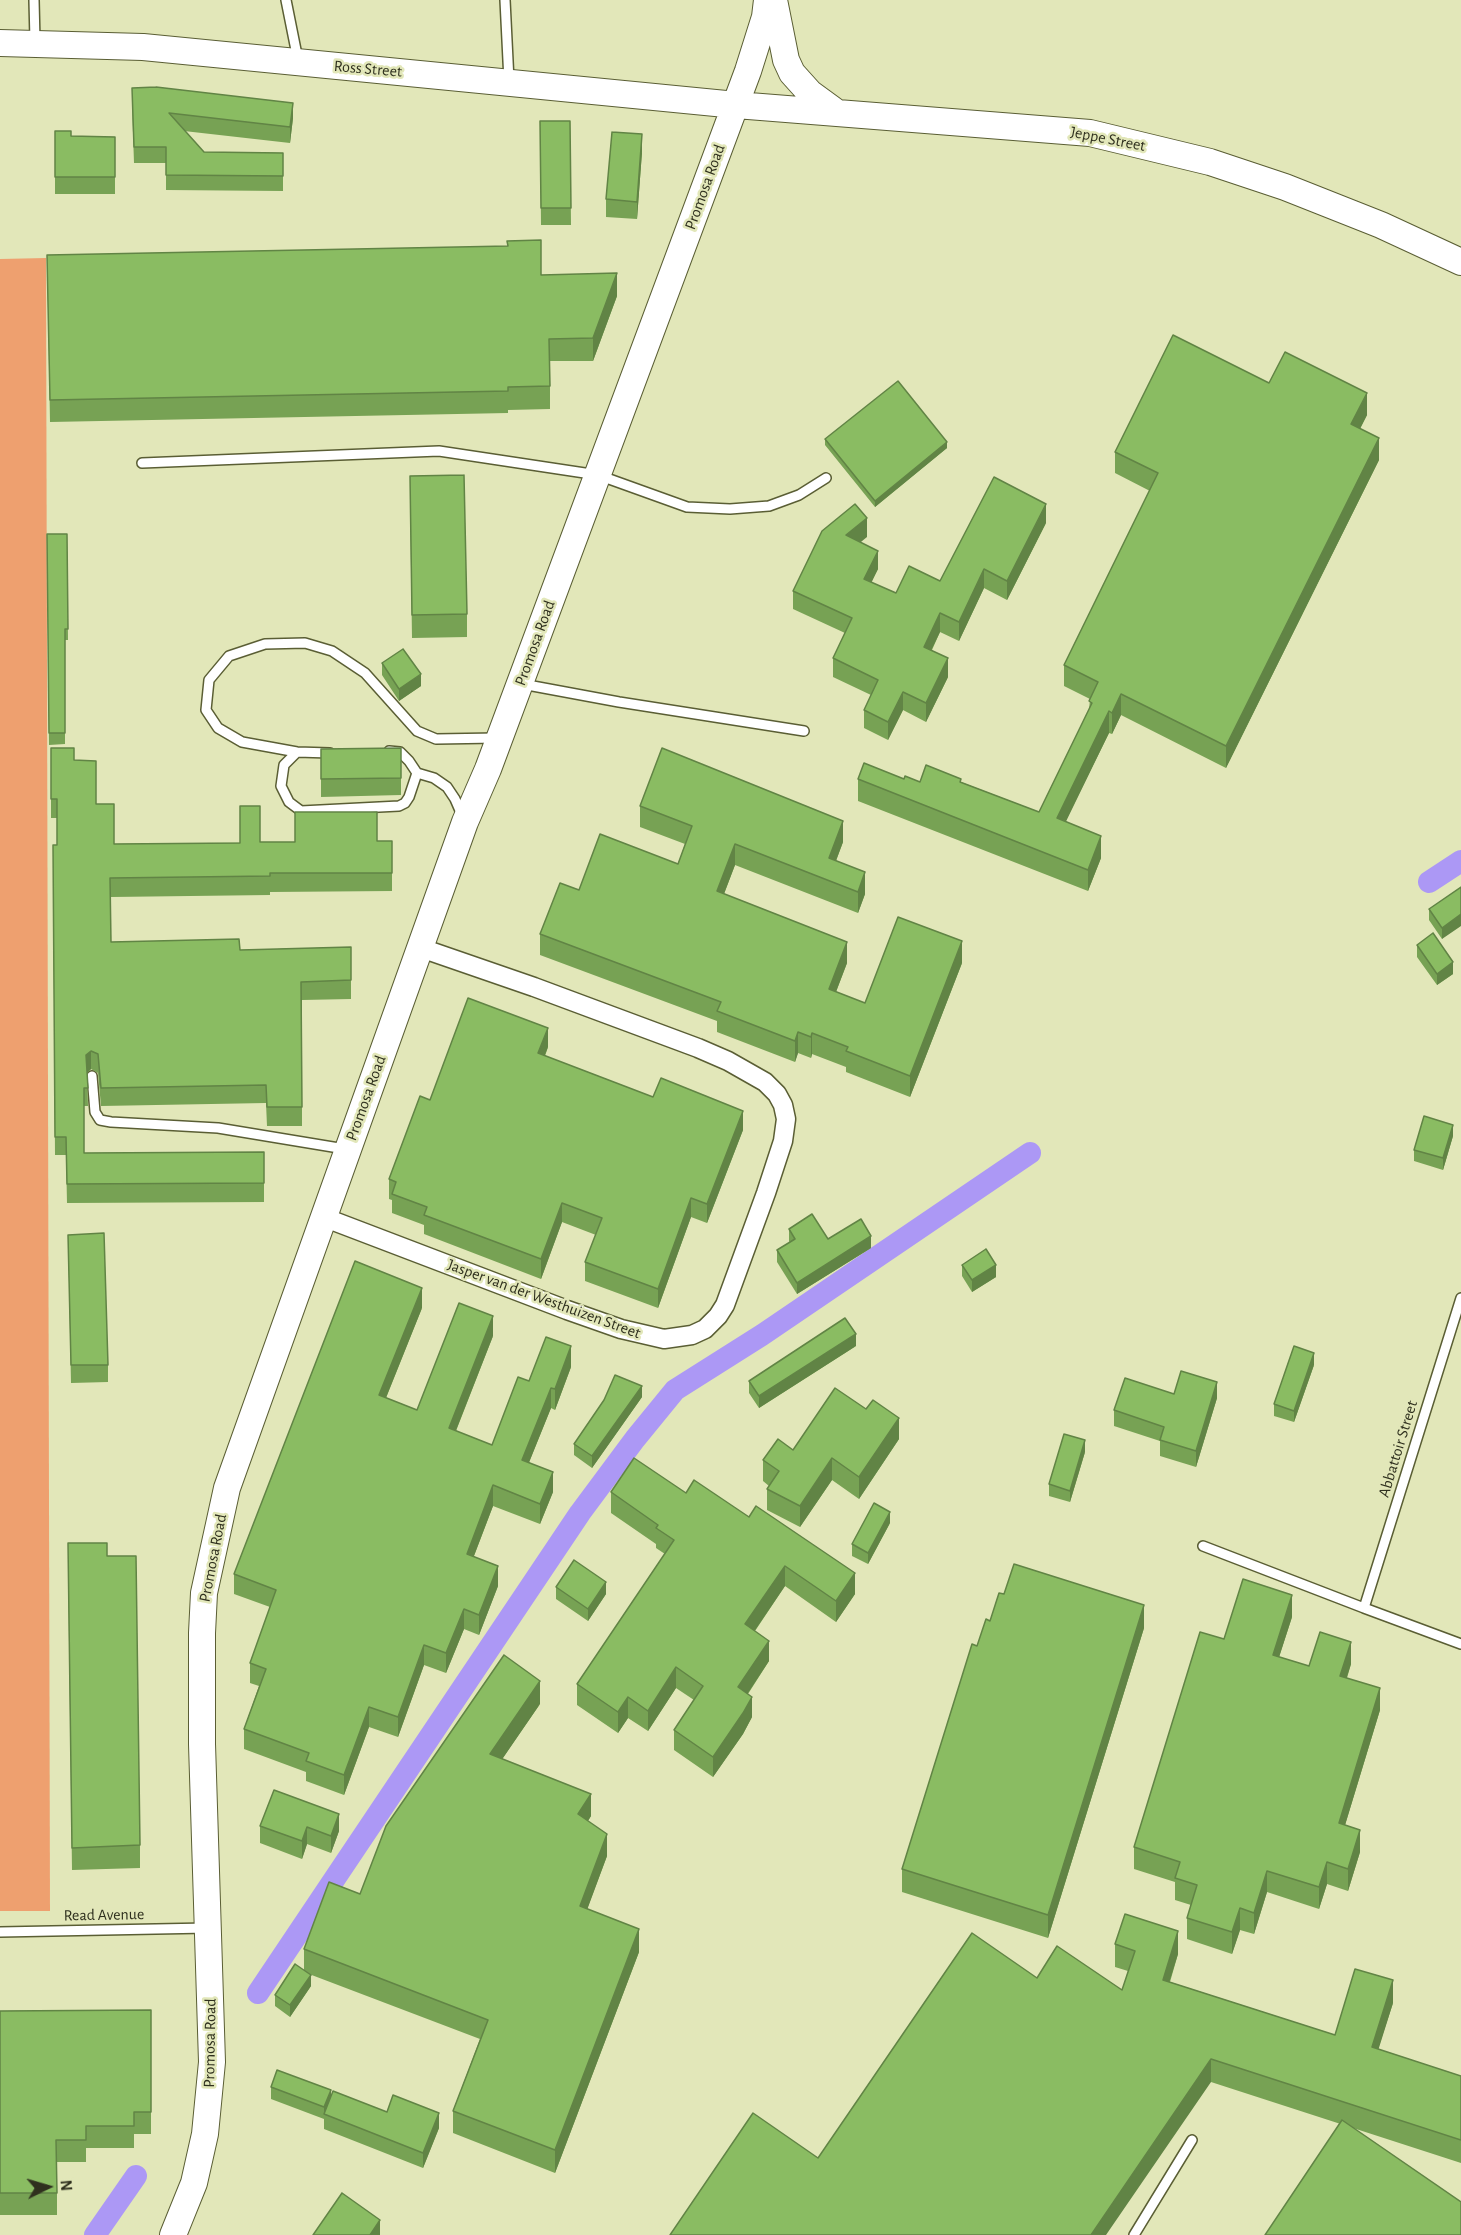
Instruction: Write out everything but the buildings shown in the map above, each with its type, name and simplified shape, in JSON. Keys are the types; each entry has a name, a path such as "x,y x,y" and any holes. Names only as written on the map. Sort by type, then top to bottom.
{"street":[{"name":"Promosa Road","path":"173,2235 194,2183 205,2134 212,2062 202,1744 202,1633 204,1593 227,1488 465,822 500,739 736,105 765,17 767,0"},
{"path":"774,0 786,60 792,73 810,93 836,113"},
{"name":"Ross Street","path":"0,43 143,47 736,105"},
{"name":"Jeppe Street","path":"736,105 1090,133 1210,162 1285,187 1381,225 1461,262"},
{"name":"Jasper van der Westhuizen Street","path":"323,1217 567,1310 630,1331 664,1339 692,1335 705,1329 718,1316 725,1305 762,1204 783,1141 786,1119 783,1105 777,1094 765,1082 728,1061 698,1048 421,948"}],"lane":[{"path":"34,0 35,43"},
{"path":"286,0 298,63"},
{"path":"505,0 509,81"},
{"path":"142,463 439,451 598,475 687,507 730,509 769,506 799,495 826,478"},
{"path":"338,753 297,752 242,742 218,728 206,710 209,680 229,656 265,644 305,643 332,651 365,673 417,731 436,739 500,739"},
{"path":"520,684 619,702 804,730"},
{"path":"378,751 400,752 409,760 417,773 434,778 447,787 465,822"},
{"path":"297,752 284,765 281,786 289,802 302,811 399,806 409,797 417,773"},
{"path":"92,1076 95,1112 100,1120 218,1128 348,1149"},
{"name":"Abbattoir Street","path":"1364,1608 1461,1298"},
{"path":"1203,1546 1461,1644"},
{"name":"Read Avenue","path":"0,1932 209,1928"},
{"path":"1134,2235 1192,2140"}],"shaded area":[{"path":"46,258 50,1911 0,1911 0,259"}],"waterway":[{"path":"1429,882 1461,861"},
{"path":"258,1993 580,1513 675,1390 762,1335 1030,1153"},
{"path":"95,2235 136,2176"}]}
